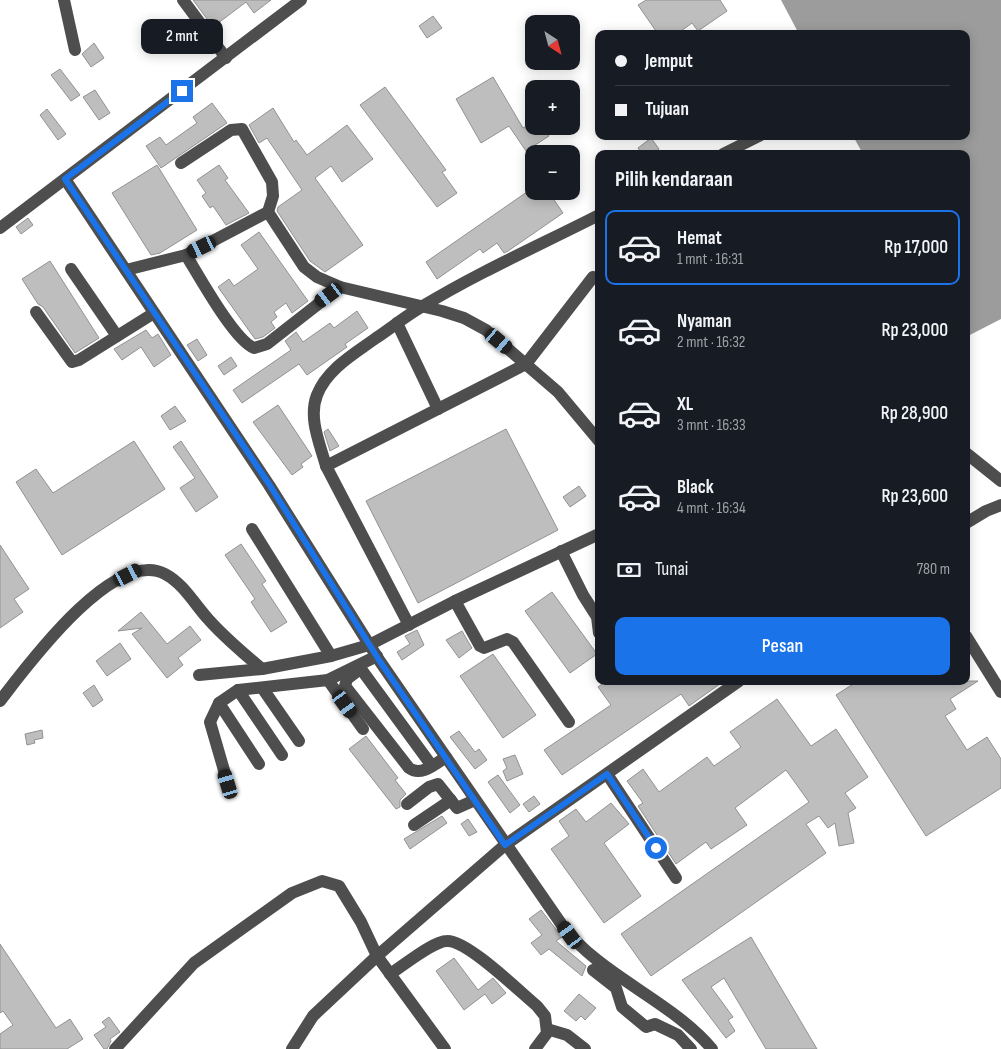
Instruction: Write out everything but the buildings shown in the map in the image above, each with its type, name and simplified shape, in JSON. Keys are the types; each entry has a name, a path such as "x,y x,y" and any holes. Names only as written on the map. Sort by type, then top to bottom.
{"lane":[{"path":"64,0 75,50"},
{"path":"183,0 226,58"},
{"path":"0,228 301,0"},
{"path":"126,270 186,255 268,212 273,196 272,182 242,129 231,130 181,163"},
{"path":"732,150 751,140"},
{"path":"65,179 269,484 369,645 505,845 570,935 694,1032 712,1049"},
{"path":"268,212 304,267 317,277 340,287 464,318 486,330 558,392 595,436"},
{"path":"409,624 326,466 315,430 316,397 326,378 349,358 422,306 480,274 595,218"},
{"path":"186,255 234,330 245,343 254,348 267,344 340,287"},
{"path":"71,269 117,336"},
{"path":"326,466 526,364 593,277"},
{"path":"36,312 72,362 154,312"},
{"path":"397,323 438,409"},
{"path":"970,456 1001,481"},
{"path":"970,521 1001,505"},
{"path":"252,529 331,656"},
{"path":"199,675 262,669 331,656 369,645 455,601 595,536"},
{"path":"561,551 583,595 595,614"},
{"path":"0,701 43,646 70,616 95,596 139,569 154,569 166,574 180,585 224,637 262,669"},
{"path":"455,601 480,646 484,648 507,639 513,642 569,722"},
{"path":"970,642 1001,692"},
{"path":"378,658 348,679 346,686 409,768 415,772 432,766 446,757"},
{"path":"228,784 210,722 220,703 238,690 328,680 378,658"},
{"path":"361,669 432,766"},
{"path":"328,680 363,729"},
{"path":"292,1049 313,1016 377,956 505,845 733,685"},
{"path":"263,688 298,741"},
{"path":"238,690 282,754"},
{"path":"220,703 259,764"},
{"path":"607,774 676,878"},
{"path":"407,804 429,788 438,784 457,808 475,800"},
{"path":"414,825 452,800"},
{"path":"115,1049 194,963 292,893 322,881 339,886 361,922 377,956 445,1049"},
{"path":"390,974 433,946 446,940 458,942 476,954 537,1006 544,1016 547,1029 544,1039 535,1049"},
{"path":"593,970 616,988 622,1007 638,1022 646,1027 655,1024 678,1035 691,1049"},
{"path":"547,1029 567,1035 585,1049"}],"shaded area":[{"path":"781,0 1001,0 1001,319 970,335 970,150 861,150 855,140 970,140 970,30 797,30"}],"route":[{"path":"182,91 65,179 269,484 369,645 505,845 607,774 656,848"}]}
